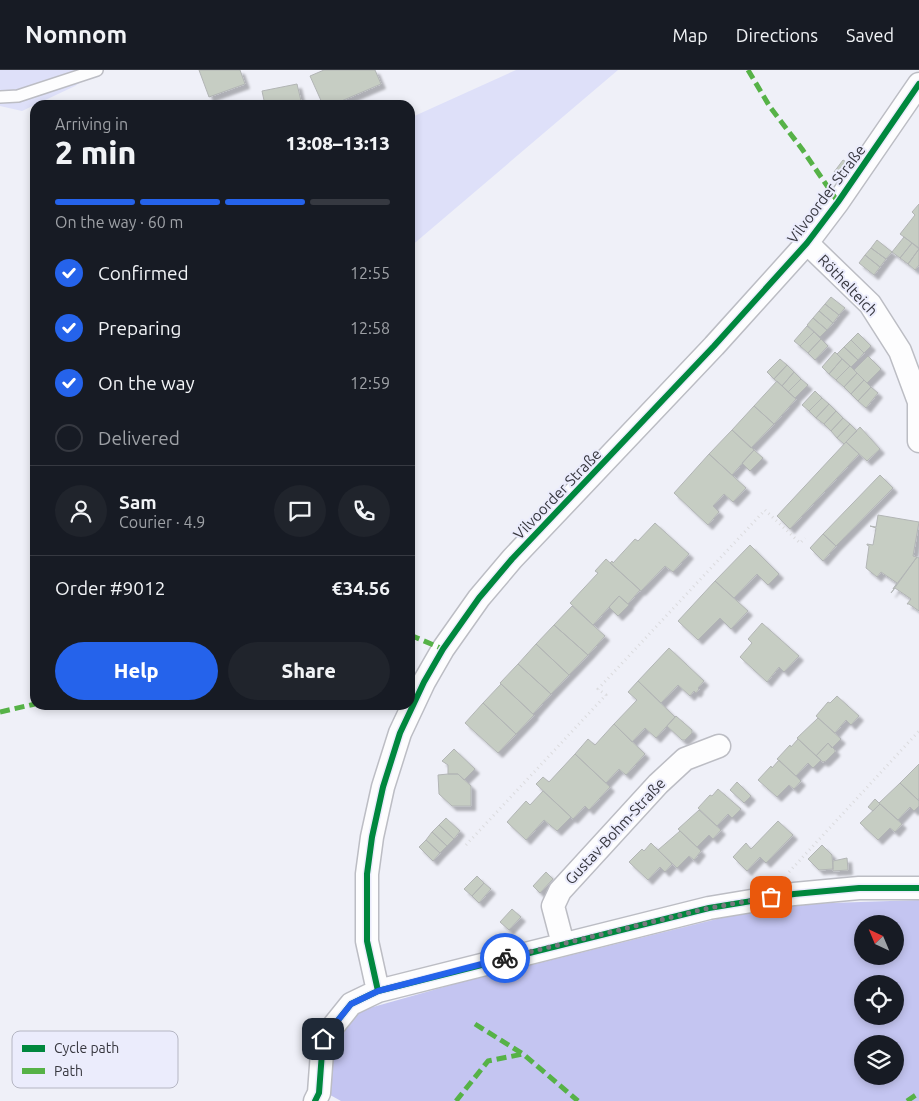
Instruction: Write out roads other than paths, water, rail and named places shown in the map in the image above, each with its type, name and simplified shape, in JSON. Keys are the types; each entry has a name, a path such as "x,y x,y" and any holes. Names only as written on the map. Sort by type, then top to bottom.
{"street":[{"name":"Vilvoorder Straße","path":"415,701 450,637 479,598 512,559 708,353 807,243 842,197 919,84"},
{"name":"Röthelteich","path":"807,243 870,304 900,352 919,402 919,441"},
{"name":"Vilvoorder Straße","path":"378,991 367,942 367,874 372,837 390,761 411,710"},
{"name":"Gustav-Bohm-Straße","path":"563,944 553,906 560,891 658,784 685,759 719,746"},
{"path":"315,1101 319,1093 323,1039 351,1004 378,991 709,908 794,894 859,888 919,888"}],"lane":[{"path":"0,97 18,96 97,70"}]}
